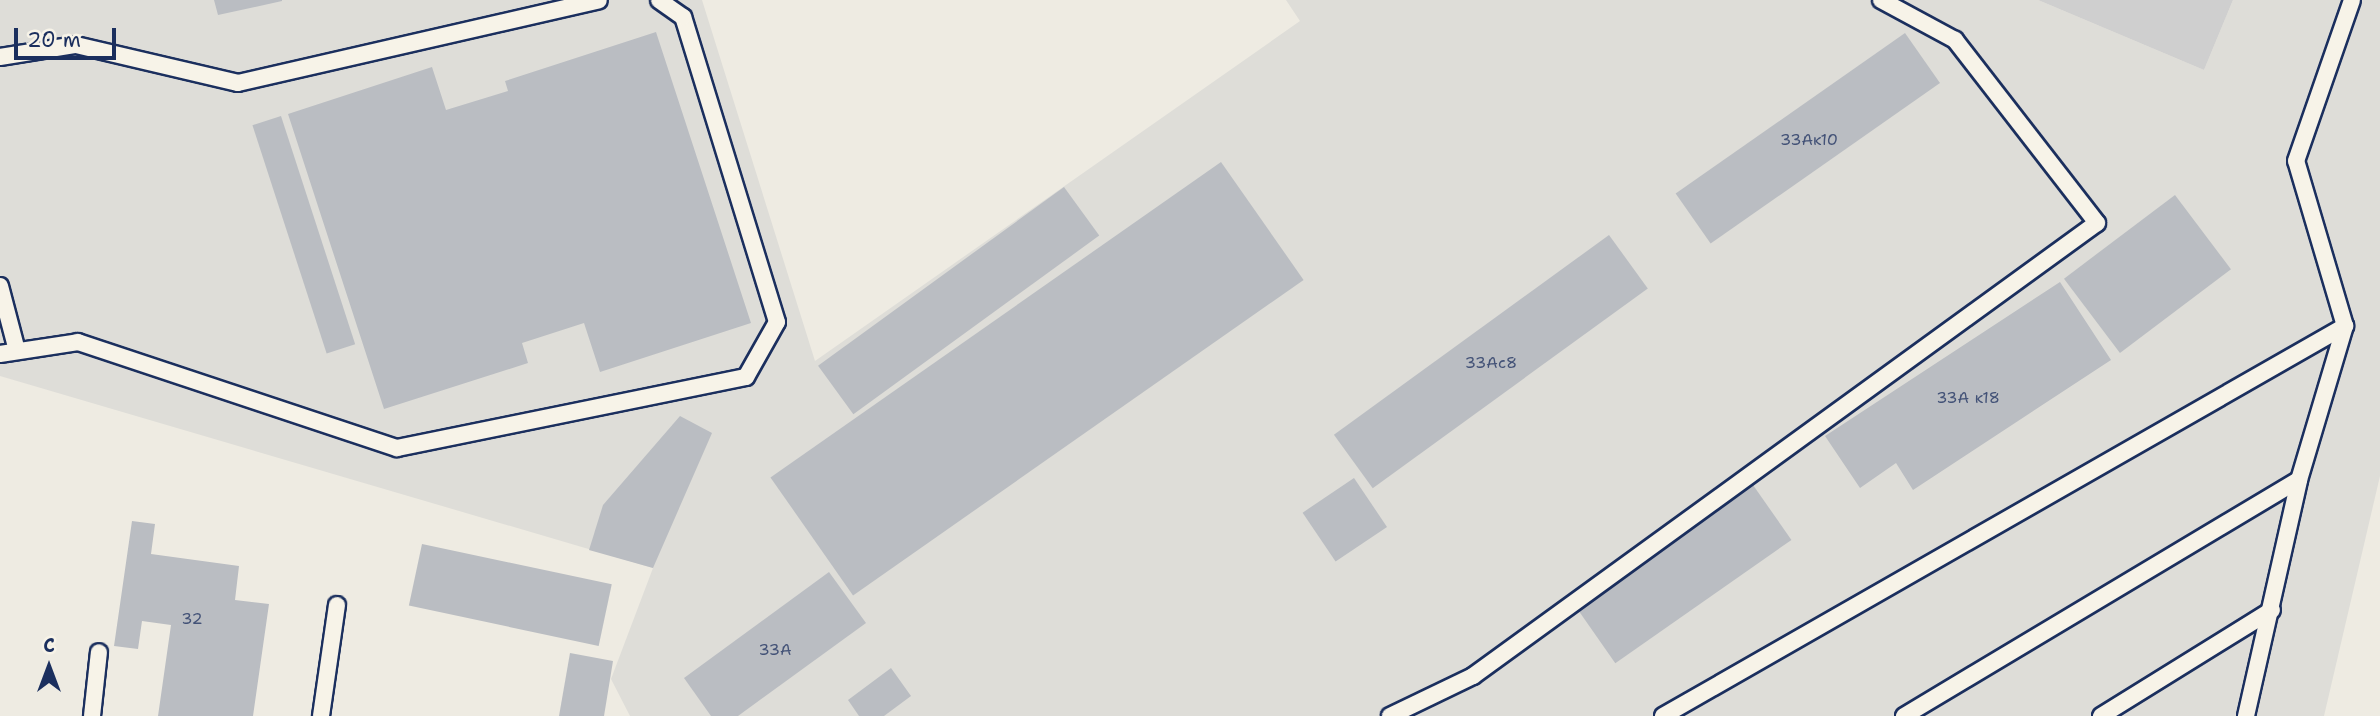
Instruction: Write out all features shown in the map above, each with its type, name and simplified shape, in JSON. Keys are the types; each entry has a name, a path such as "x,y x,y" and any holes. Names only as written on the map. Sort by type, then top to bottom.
{"lane":[{"path":"0,57 76,45 237,83 599,0"},
{"path":"0,354 78,342 397,448 746,377 777,322 683,17 659,0"},
{"path":"1390,716 1473,676 2097,223 1955,40 1881,0"},
{"path":"2246,716 2272,610 2299,480 2345,326 2296,161 2352,0"},
{"path":"0,286 17,351"},
{"path":"1663,716 2345,326"},
{"path":"1904,716 2299,480"},
{"path":"321,716 337,605"},
{"path":"2101,716 2272,610"},
{"path":"92,716 99,652"}],"shaded area":[{"path":"0,0 702,0 815,361 1300,21 1286,0 2038,0 2204,70 2233,0 2380,0 2380,476 2324,716 630,716 611,679 653,568 0,376"},
{"path":"2038,0 2233,0 2204,70"}],"building":[{"path":"214,0 282,0 282,1 218,15"},
{"path":"656,32 751,323 600,372 584,323 522,343 528,363 384,409 288,114 432,67 446,110 508,91 505,81"},
{"path":"1905,33 1940,83 1711,244 1676,194"},
{"path":"281,116 355,344 327,354 252,125"},
{"path":"1221,162 1304,280 853,595 770,477"},
{"path":"1064,187 1099,236 853,414 818,366"},
{"path":"2175,195 2231,269 2120,353 2064,279"},
{"path":"1609,235 1648,288 1373,488 1334,435"},
{"path":"2060,282 2111,360 1913,490 1896,463 1860,488 1825,436"},
{"path":"680,416 712,433 653,568 589,550 603,505"},
{"path":"1354,478 1387,527 1336,562 1303,513"},
{"path":"1753,485 1791,540 1615,663 1577,608"},
{"path":"132,521 155,524 151,554 239,566 235,600 269,604 253,716 158,716 171,625 142,621 138,649 114,646"},
{"path":"422,544 612,584 599,646 409,606"},
{"path":"829,572 866,623 738,716 711,716 684,678"},
{"path":"570,653 613,661 604,716 559,716"},
{"path":"891,668 911,696 884,716 859,716 848,700"}]}
